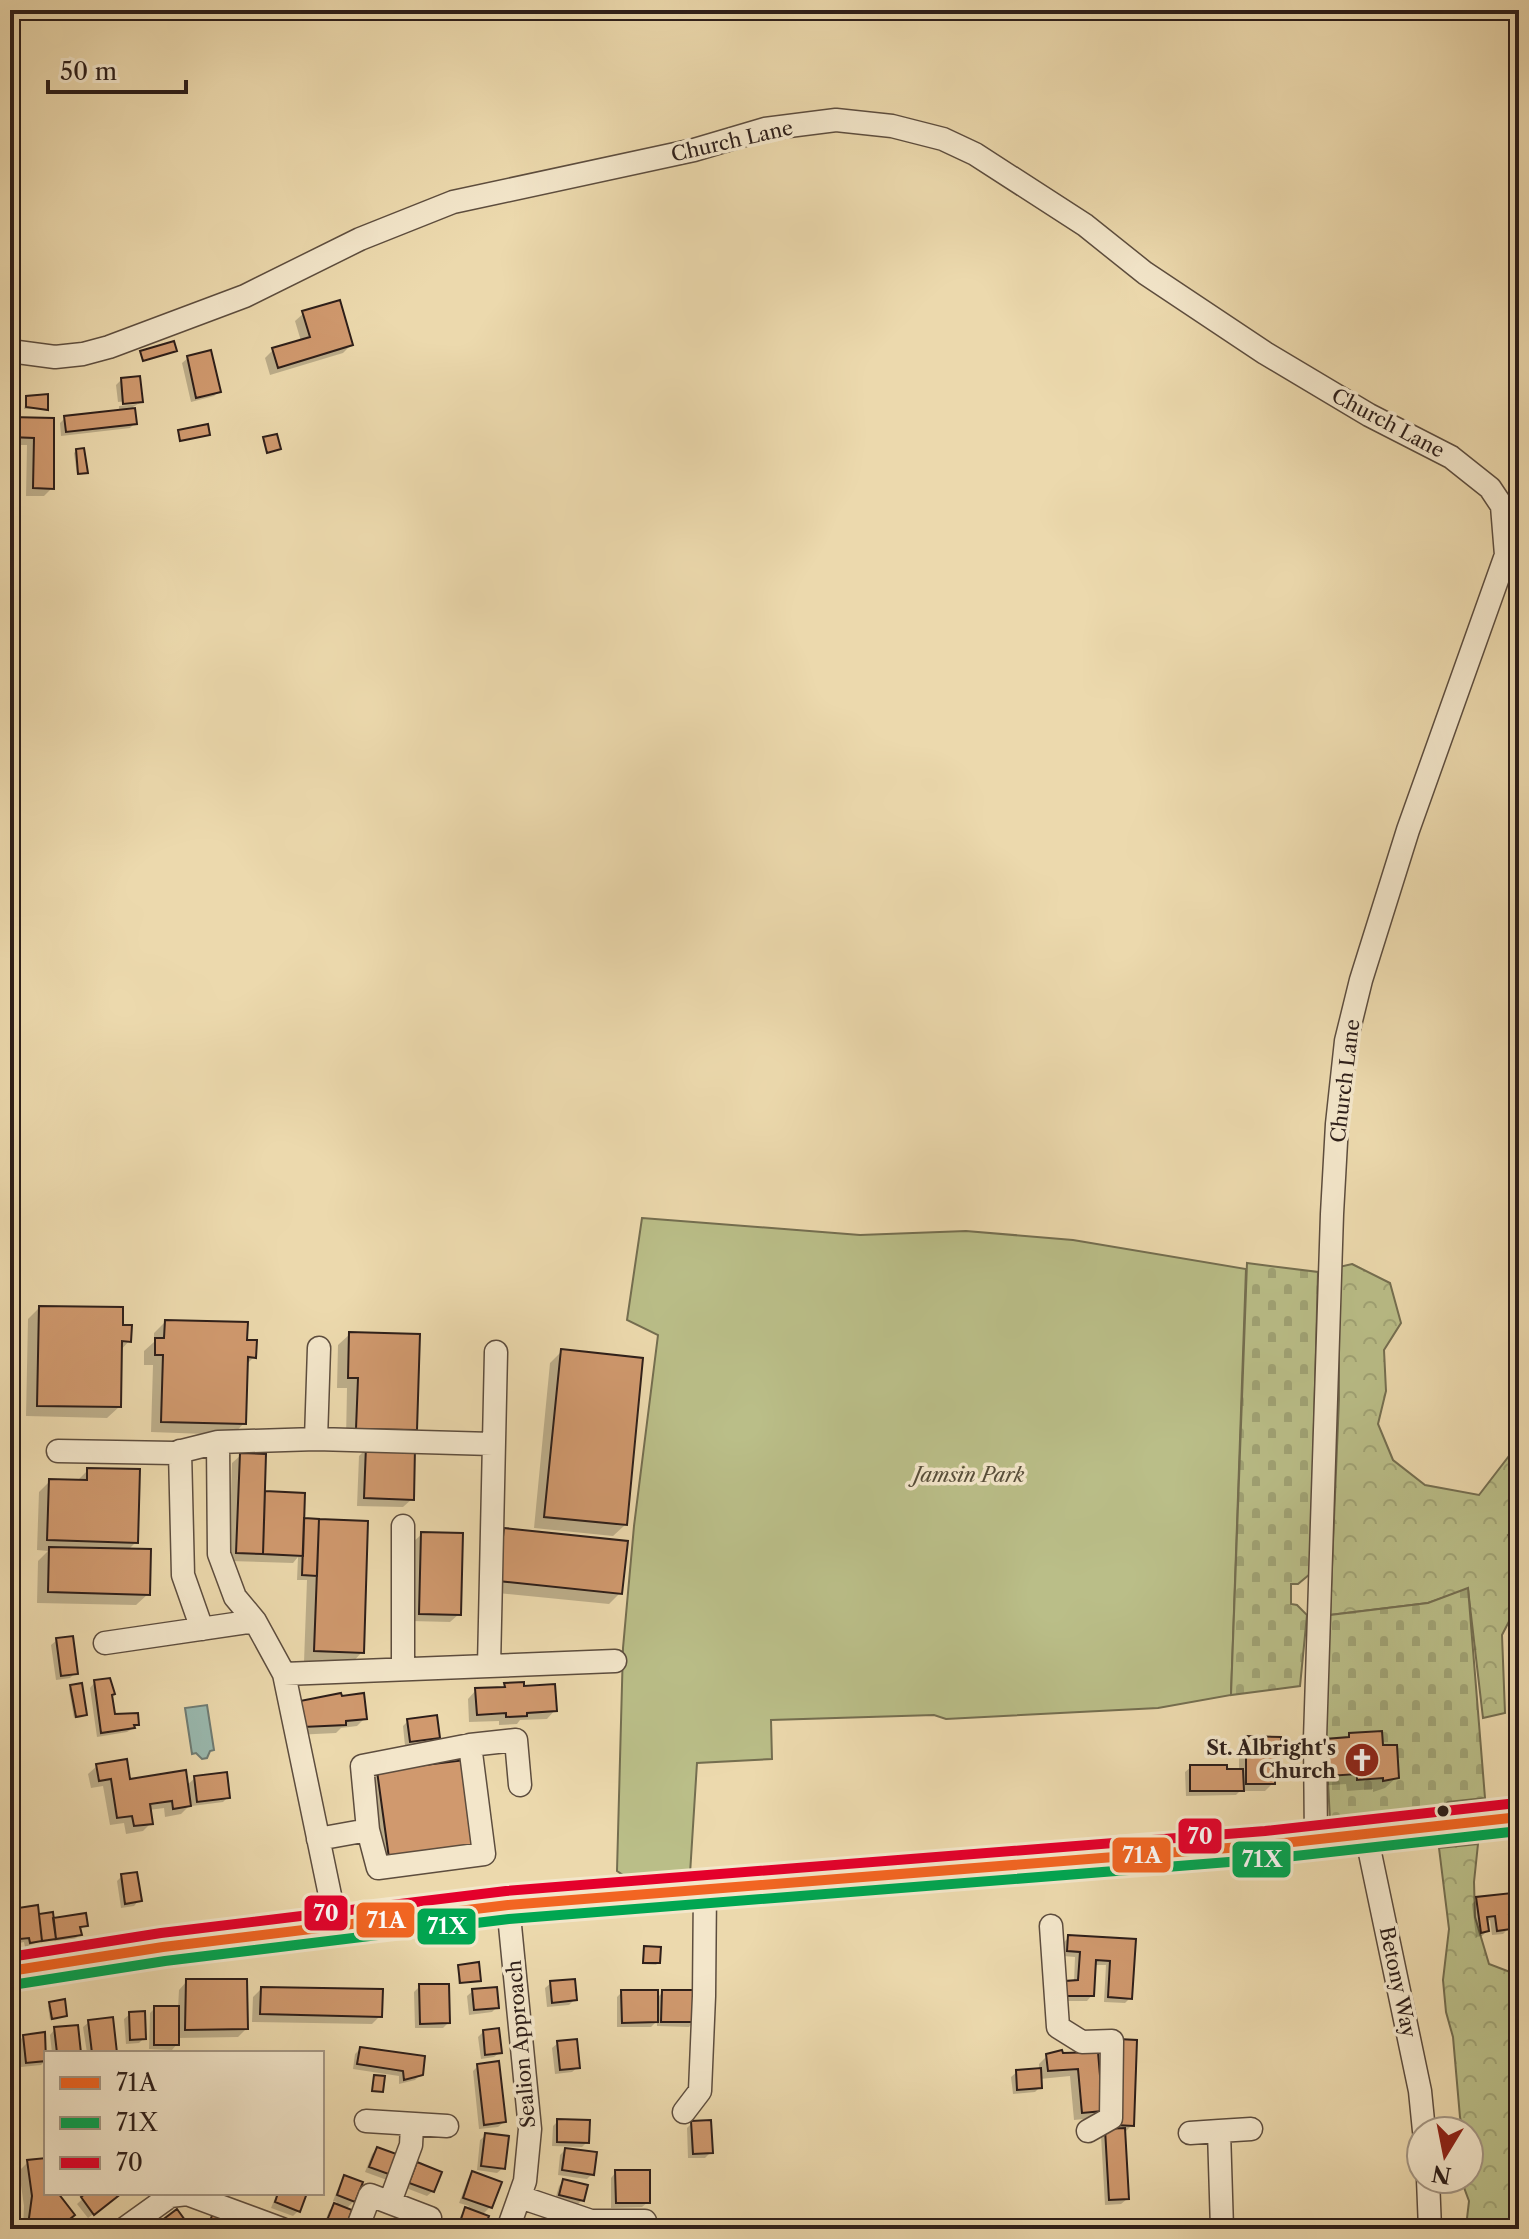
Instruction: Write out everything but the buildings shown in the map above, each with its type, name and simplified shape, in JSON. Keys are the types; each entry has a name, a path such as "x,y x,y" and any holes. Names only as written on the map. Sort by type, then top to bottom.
{"main road":[{"path":"10,1971 336,1924 508,1905 1316,1840 1519,1817"}],"street":[{"name":"Church Lane","path":"10,351 55,357 109,347 245,296 360,239 453,202 694,150 765,129 836,120 892,126 943,139 975,154 1085,225 1145,273 1265,353 1369,415 1451,457 1490,488 1502,506 1512,532 1408,830 1361,980 1346,1041 1332,1214 1315,1739 1316,1840"},
{"path":"316,1439 319,1348"},
{"path":"489,1666 496,1352"},
{"path":"58,1451 180,1451 218,1442 316,1439 492,1444"},
{"path":"218,1442 219,1554 235,1597 255,1621 284,1674 336,1924"},
{"path":"180,1451 183,1575 202,1629"},
{"path":"403,1526 403,1669"},
{"path":"105,1643 255,1621"},
{"path":"284,1674 615,1661"},
{"path":"470,1745 484,1854 378,1868 368,1830 362,1766 470,1745 516,1740 520,1785"},
{"path":"318,1839 368,1830"},
{"name":"Betony Way","path":"1366,1834 1422,2115"},
{"path":"684,2112 700,2091 705,1888"},
{"name":"Sealion Approach","path":"508,1905 530,2129 525,2181 508,2229"},
{"path":"1051,1926 1058,2027 1082,2042 1112,2041 1111,2118 1088,2131"},
{"path":"366,2121 447,2126"},
{"path":"390,2202 408,2154 412,2126"},
{"path":"1190,2133 1251,2129"},
{"path":"1219,2131 1222,2229"},
{"path":"124,2229 170,2196 178,2195"},
{"path":"190,2195 282,2229"},
{"path":"357,2229 370,2195 430,2218"},
{"path":"1429,2195 1430,2229"},
{"path":"520,2197 591,2221 645,2221"}],"green space":[{"name":"Jamsin Park","path":"642,1218 860,1235 966,1231 1073,1240 1246,1269 1231,1695 1158,1708 946,1719 934,1715 771,1720 772,1759 697,1763 690,1874 629,1879 617,1871 623,1648 634,1526 658,1335 627,1320"},
{"path":"1247,1263 1318,1272 1310,1574 1298,1584 1291,1584 1291,1604 1297,1605 1307,1615 1300,1686 1231,1695"},
{"path":"1352,1264 1390,1283 1401,1323 1384,1350 1386,1391 1378,1424 1393,1460 1425,1485 1479,1495 1519,1443 1519,1526 1508,1535 1519,1545 1519,1602 1502,1635 1505,1713 1483,1718 1468,1589 1428,1603 1330,1615 1339,1399 1339,1267"},
{"path":"1468,1588 1485,1798 1448,1802 1443,1807 1330,1820 1325,1726 1330,1615 1428,1603"},
{"path":"1478,1844 1474,1882 1475,1917 1489,1964 1519,1973 1519,2229 1466,2227 1467,2195 1485,2195 1485,2115 1460,2115 1453,2037 1446,2012 1443,1980 1449,1929 1439,1848"}],"water":[{"path":"207,1705 214,1750 202,1759 196,1753 192,1754 185,1708"}],"transit line":[{"name":"70","path":"10,1957 161,1933 506,1891 1265,1831 1517,1803"},
{"name":"71A","path":"10,1971 163,1947 508,1905 1266,1845 1519,1817"},
{"name":"71X","path":"12,1985 165,1961 509,1919 1267,1859 1519,1831"}],"place":[{"name":"St. Albright's Church","path":"1362,1760"}]}
